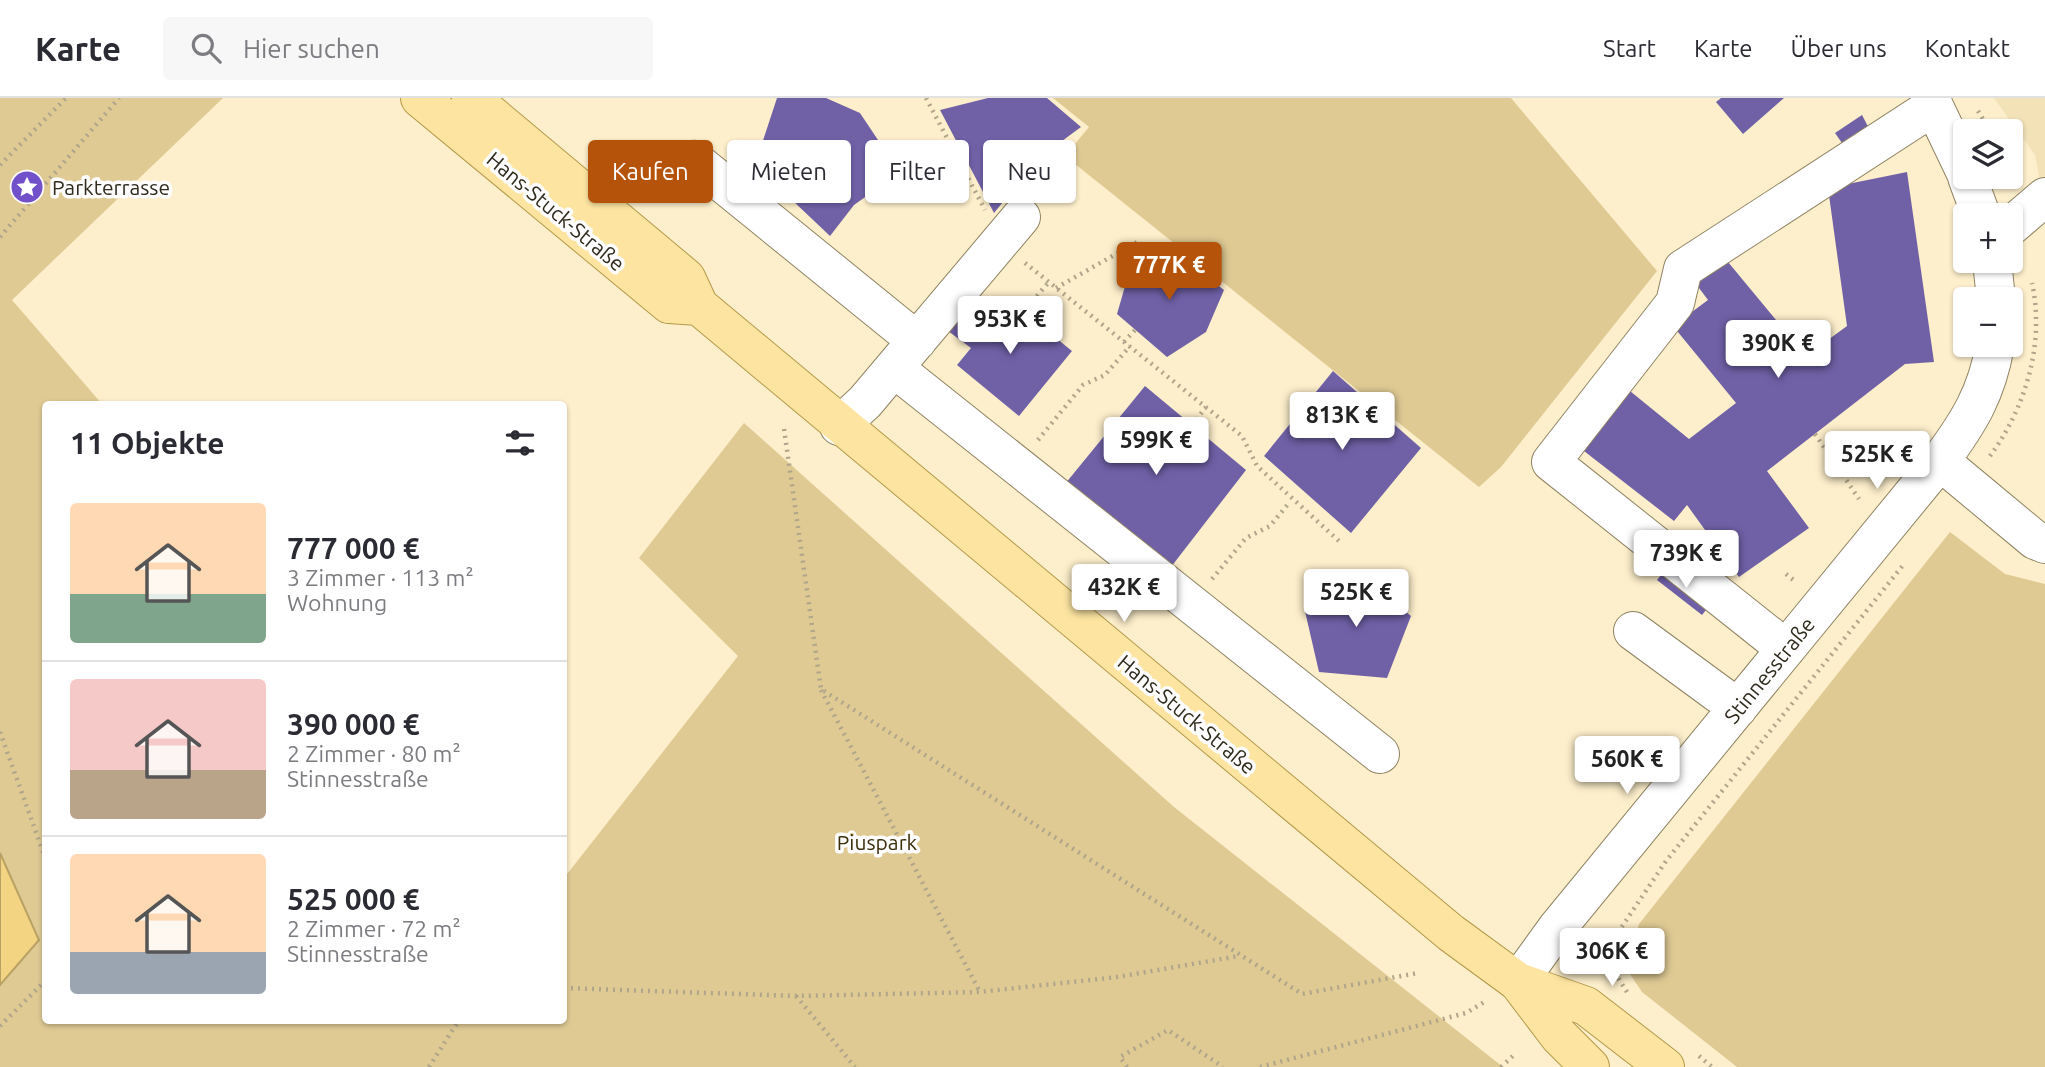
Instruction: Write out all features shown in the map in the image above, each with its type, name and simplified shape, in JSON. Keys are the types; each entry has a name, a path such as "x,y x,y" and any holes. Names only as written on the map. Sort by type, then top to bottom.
{"main road":[{"name":"Hans-Stuck-Straße","path":"420,98 669,304 699,306"},
{"name":"Hans-Stuck-Straße","path":"471,98 686,278 699,306 839,426 1451,933 1518,982 1586,1006 1665,1067"},
{"name":"Hans-Stuck-Straße","path":"1518,982 1559,1037 1590,1067"}],"street":[{"path":"1786,649 1551,462 1675,303 1683,269 1932,102 1953,145"},
{"path":"713,178 905,355 1018,465 1380,754"},
{"path":"2023,216 2045,197"},
{"path":"839,426 865,402 1007,234"},
{"name":"Stinnesstraße","path":"1518,982 1557,928 1940,461 1972,418 1993,357"},
{"path":"1940,461 2035,540 2045,544"},
{"path":"1633,631 1738,708"}],"path":[{"path":"0,165 66,98"},
{"path":"0,237 120,98"},
{"path":"926,98 1007,234 1049,282 1242,436 1257,466 1340,542"},
{"path":"1977,109 1983,119"},
{"path":"1056,288 1139,241"},
{"path":"1023,312 1049,282"},
{"path":"1125,342 1135,330"},
{"path":"1018,465 1083,385 1105,375 1130,346"},
{"path":"1192,425 1206,407"},
{"path":"784,429 821,689 980,992"},
{"path":"1815,434 1859,499"},
{"path":"1191,603 1246,538 1270,526 1289,503"},
{"path":"821,689 1301,994 1418,974"},
{"path":"0,732 42,850"},
{"path":"38,839 42,840"},
{"path":"567,988 796,996 980,992 1117,977 1241,956"},
{"path":"0,1026 42,984"},
{"path":"796,996 855,1067"},
{"path":"1259,1067 1466,1013"},
{"path":"429,1067 456,1024"},
{"path":"1127,1067 1120,1057 1168,1030 1223,1067"},
{"path":"1501,1067 1515,1054"}],"shaded area":[{"path":"1994,98 2045,98 2045,206 2035,155 2023,138 2023,119 2009,119"},
{"path":"0,853 39,940 0,985"}],"green space":[{"name":"Piuspark","path":"0,98 223,98 12,300 99,401 42,401 42,1024 567,1024 567,874 738,656 639,558 744,423 1174,807 1503,1067 0,1067"},
{"path":"1053,98 1511,98 1657,271 1501,467 1479,487 1076,165 1076,143 1089,127"},
{"path":"1950,532 2005,574 2045,584 2045,1067 1737,1067 1642,992 1626,968 1639,924"}],"building":[{"path":"777,98 826,98 860,113 878,140 865,140 865,197 854,205 830,236 795,203 851,203 851,140 763,140"},
{"path":"988,98 1047,98 1081,127 1063,140 983,140 983,192 969,165 969,140 956,140 940,110"},
{"path":"1721,98 1784,98 1743,134 1716,102"},
{"path":"1862,115 1874,138 1849,153 1835,133"},
{"path":"1907,172 1934,362 1905,364 1767,471 1809,528 1739,577 1687,505 1674,521 1584,451 1630,391 1689,439 1736,403 1673,326 1708,300 1696,284 1728,262 1806,356 1847,326 1828,188"},
{"path":"989,203 1002,203 994,213"},
{"path":"1171,249 1224,290 1206,332 1167,357 1117,314 1130,269"},
{"path":"1009,300 1072,351 1019,416 957,365 971,348 948,331 962,314 984,331"},
{"path":"1333,371 1421,448 1351,533 1264,456"},
{"path":"1145,386 1246,470 1171,567 1065,484"},
{"path":"1669,565 1714,600 1702,615 1657,580"},
{"path":"1359,573 1411,616 1387,678 1319,672 1304,607"}],"place":[{"name":"Parkterrasse","path":"27,187"}]}
